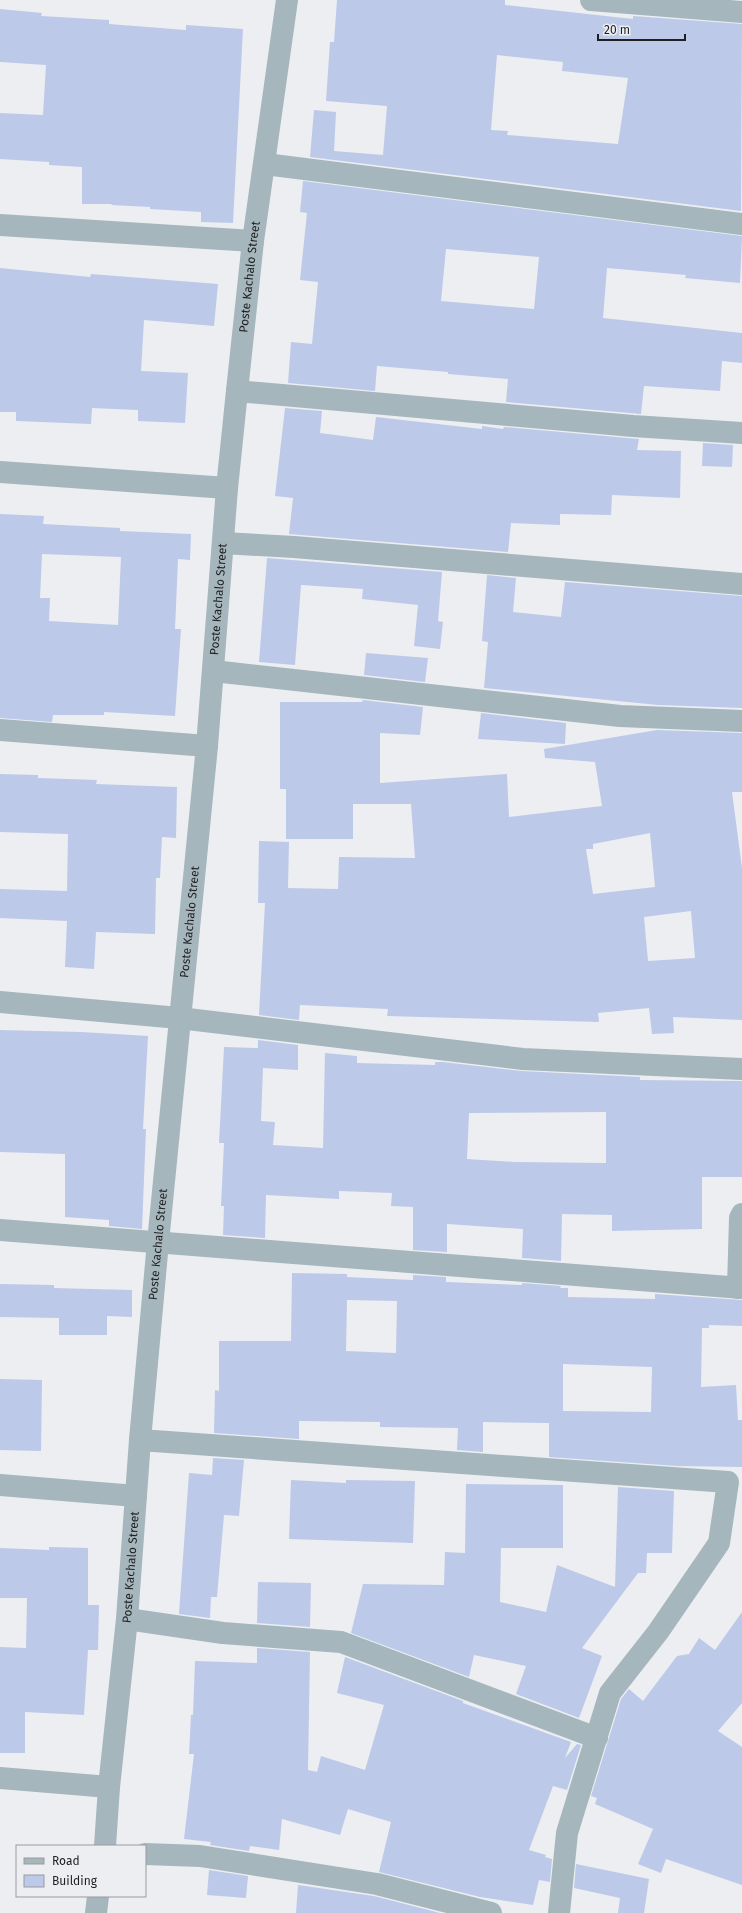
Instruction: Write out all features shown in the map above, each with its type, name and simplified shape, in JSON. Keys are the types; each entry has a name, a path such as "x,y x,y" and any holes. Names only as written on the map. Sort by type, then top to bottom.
{"street":[{"name":"Poste Kachalo Street","path":"105,1845 109,1787 127,1619 140,1440 158,1242 207,746 227,488 253,242 266,164 287,0"},
{"path":"591,0 735,8"},
{"path":"266,164 742,224"},
{"path":"0,225 253,242"},
{"path":"237,391 633,426 742,433"},
{"path":"0,472 227,488"},
{"path":"223,543 294,546 742,584"},
{"path":"213,671 620,716 742,721"},
{"path":"0,730 207,746"},
{"path":"0,1002 179,1018 523,1059 742,1069"},
{"path":"0,1230 740,1288 740,1218 742,1214"},
{"path":"140,1440 728,1482 719,1543 658,1632 610,1693 568,1833 558,1913"},
{"path":"0,1486 136,1496"},
{"path":"127,1619 223,1633 341,1642 597,1738"},
{"path":"0,1778 109,1787"},
{"path":"146,1854 200,1856 377,1884 491,1913"},
{"path":"96,1913 98,1897"}],"building":[{"path":"337,0 505,0 505,5 633,19 633,16 742,24 741,211 310,157 314,110 336,112 334,151 383,155 387,106 326,101 330,42 334,42","holes":["497,55 563,62 562,71 628,78 618,144 507,135 508,131 491,130"]},
{"path":"0,9 42,13 41,16 109,20 109,24 186,30 186,25 243,29 233,223 201,222 201,212 150,209 150,207 111,205 112,204 82,204 82,167 49,165 49,162 0,159 0,113 43,115 46,65 0,62"},
{"path":"303,181 742,236 740,283 685,278 686,275 607,268 603,318 742,333 742,363 722,361 720,391 644,386 641,414 506,402 508,379 448,374 448,372 377,366 375,391 288,383 291,342 312,344 318,282 300,280 307,213 300,212","holes":["446,249 539,257 534,309 441,301"]},
{"path":"0,268 90,277 91,274 218,284 214,326 144,320 141,371 188,373 185,423 138,421 138,410 92,408 91,424 16,421 16,412 0,412"},
{"path":"285,408 322,411 320,433 373,440 376,417 482,429 482,426 503,429 504,427 639,439 637,450 681,451 680,498 612,495 611,515 560,514 560,525 511,523 508,552 289,534 293,498 275,496"},
{"path":"703,443 733,445 732,467 702,466"},
{"path":"0,514 44,516 43,524 120,528 120,531 191,534 190,560 178,559 175,629 181,629 175,716 104,712 104,715 53,715 52,722 0,718","holes":["42,554 121,557 118,625 49,621 50,598 40,598"]},
{"path":"267,558 442,572 438,621 443,622 440,649 414,646 418,605 362,599 363,589 301,585 295,665 259,662"},
{"path":"487,575 516,578 513,612 561,617 565,582 742,596 742,708 658,705 484,688 488,642 482,641"},
{"path":"366,653 428,658 425,682 364,675"},
{"path":"363,700 423,707 420,735 380,733 380,783 507,774 509,817 602,806 595,762 545,758 544,749 657,730 742,733 742,792 732,792 742,868 742,1020 673,1017 674,1033 652,1034 649,1008 598,1013 599,1022 387,1016 388,1009 300,1005 299,1020 259,1015 265,903 258,903 259,841 289,842 288,888 338,889 339,857 415,858 411,804 353,804 353,839 286,839 286,789 280,789 280,702 362,702","holes":["650,833 655,887 593,894 586,849 593,849 593,844","691,911 695,958 648,961 644,917"]},
{"path":"481,713 566,723 565,744 478,739"},
{"path":"0,774 38,775 38,778 97,780 96,784 177,787 176,838 162,837 160,878 156,878 155,934 96,932 94,969 65,967 67,921 0,918 0,889 67,891 68,834 0,832"},
{"path":"0,1030 81,1032 148,1036 143,1129 146,1129 142,1229 109,1226 109,1220 65,1217 65,1154 0,1152"},
{"path":"258,1040 298,1045 298,1070 263,1068 261,1121 275,1122 273,1145 323,1148 325,1053 357,1056 357,1063 435,1065 435,1062 443,1062 522,1071 640,1077 640,1080 742,1081 742,1177 702,1177 702,1229 612,1231 612,1215 562,1214 561,1261 522,1258 523,1229 447,1224 447,1252 413,1250 413,1207 391,1206 392,1193 339,1191 339,1199 266,1195 265,1238 223,1235 224,1206 221,1206 224,1143 219,1143 224,1047 258,1048","holes":["606,1112 606,1163 514,1162 467,1159 469,1113"]},
{"path":"292,1273 347,1274 347,1277 413,1280 413,1275 446,1277 446,1282 522,1285 522,1283 561,1286 560,1288 568,1288 568,1297 655,1299 655,1294 742,1300 742,1326 709,1325 709,1328 702,1328 701,1387 736,1385 738,1420 742,1420 742,1467 677,1466 549,1457 549,1423 483,1422 483,1452 457,1450 458,1428 380,1427 380,1422 299,1421 299,1439 214,1433 215,1390 219,1391 219,1341 291,1341","holes":["347,1300 397,1301 396,1353 346,1351","563,1364 652,1367 651,1412 563,1411"]},
{"path":"0,1284 54,1285 54,1288 132,1290 132,1317 107,1316 107,1335 59,1335 59,1318 0,1317"},
{"path":"0,1379 42,1380 41,1451 0,1450"},
{"path":"213,1458 244,1460 239,1516 224,1515 217,1597 211,1597 210,1618 179,1614 189,1473 212,1475"},
{"path":"291,1480 346,1483 346,1480 415,1481 413,1543 289,1539"},
{"path":"466,1484 563,1485 563,1548 501,1548 500,1602 546,1612 557,1565 615,1587 618,1487 674,1491 672,1553 647,1553 646,1573 638,1573 582,1648 602,1656 579,1718 516,1694 526,1666 474,1655 469,1677 351,1633 363,1584 444,1585 445,1552 465,1553"},
{"path":"49,1547 88,1548 88,1605 99,1605 98,1650 88,1650 84,1715 25,1712 25,1753 0,1753 0,1647 26,1648 27,1598 0,1598 0,1548 49,1550"},
{"path":"258,1582 311,1583 310,1627 257,1623"},
{"path":"742,1612 742,1703 718,1731 742,1747 742,1885 666,1859 661,1873 638,1864 653,1829 595,1804 597,1798 591,1796 621,1699 629,1689 643,1701 677,1656 689,1654 699,1638 715,1650"},
{"path":"257,1648 310,1652 308,1770 317,1772 321,1756 365,1770 384,1705 337,1693 345,1657 463,1701 463,1703 571,1742 565,1758 577,1744 581,1745 567,1790 553,1786 529,1850 546,1855 545,1857 552,1859 550,1882 539,1880 533,1905 480,1897 379,1872 391,1822 348,1809 340,1835 282,1819 279,1850 250,1846 249,1851 210,1845 211,1842 184,1839 194,1754 189,1754 191,1715 193,1715 195,1661 257,1663"},
{"path":"576,1864 649,1879 644,1913 618,1913 620,1898 574,1888"},
{"path":"209,1870 248,1876 246,1898 207,1895"},
{"path":"298,1885 374,1896 440,1913 296,1913"}]}
